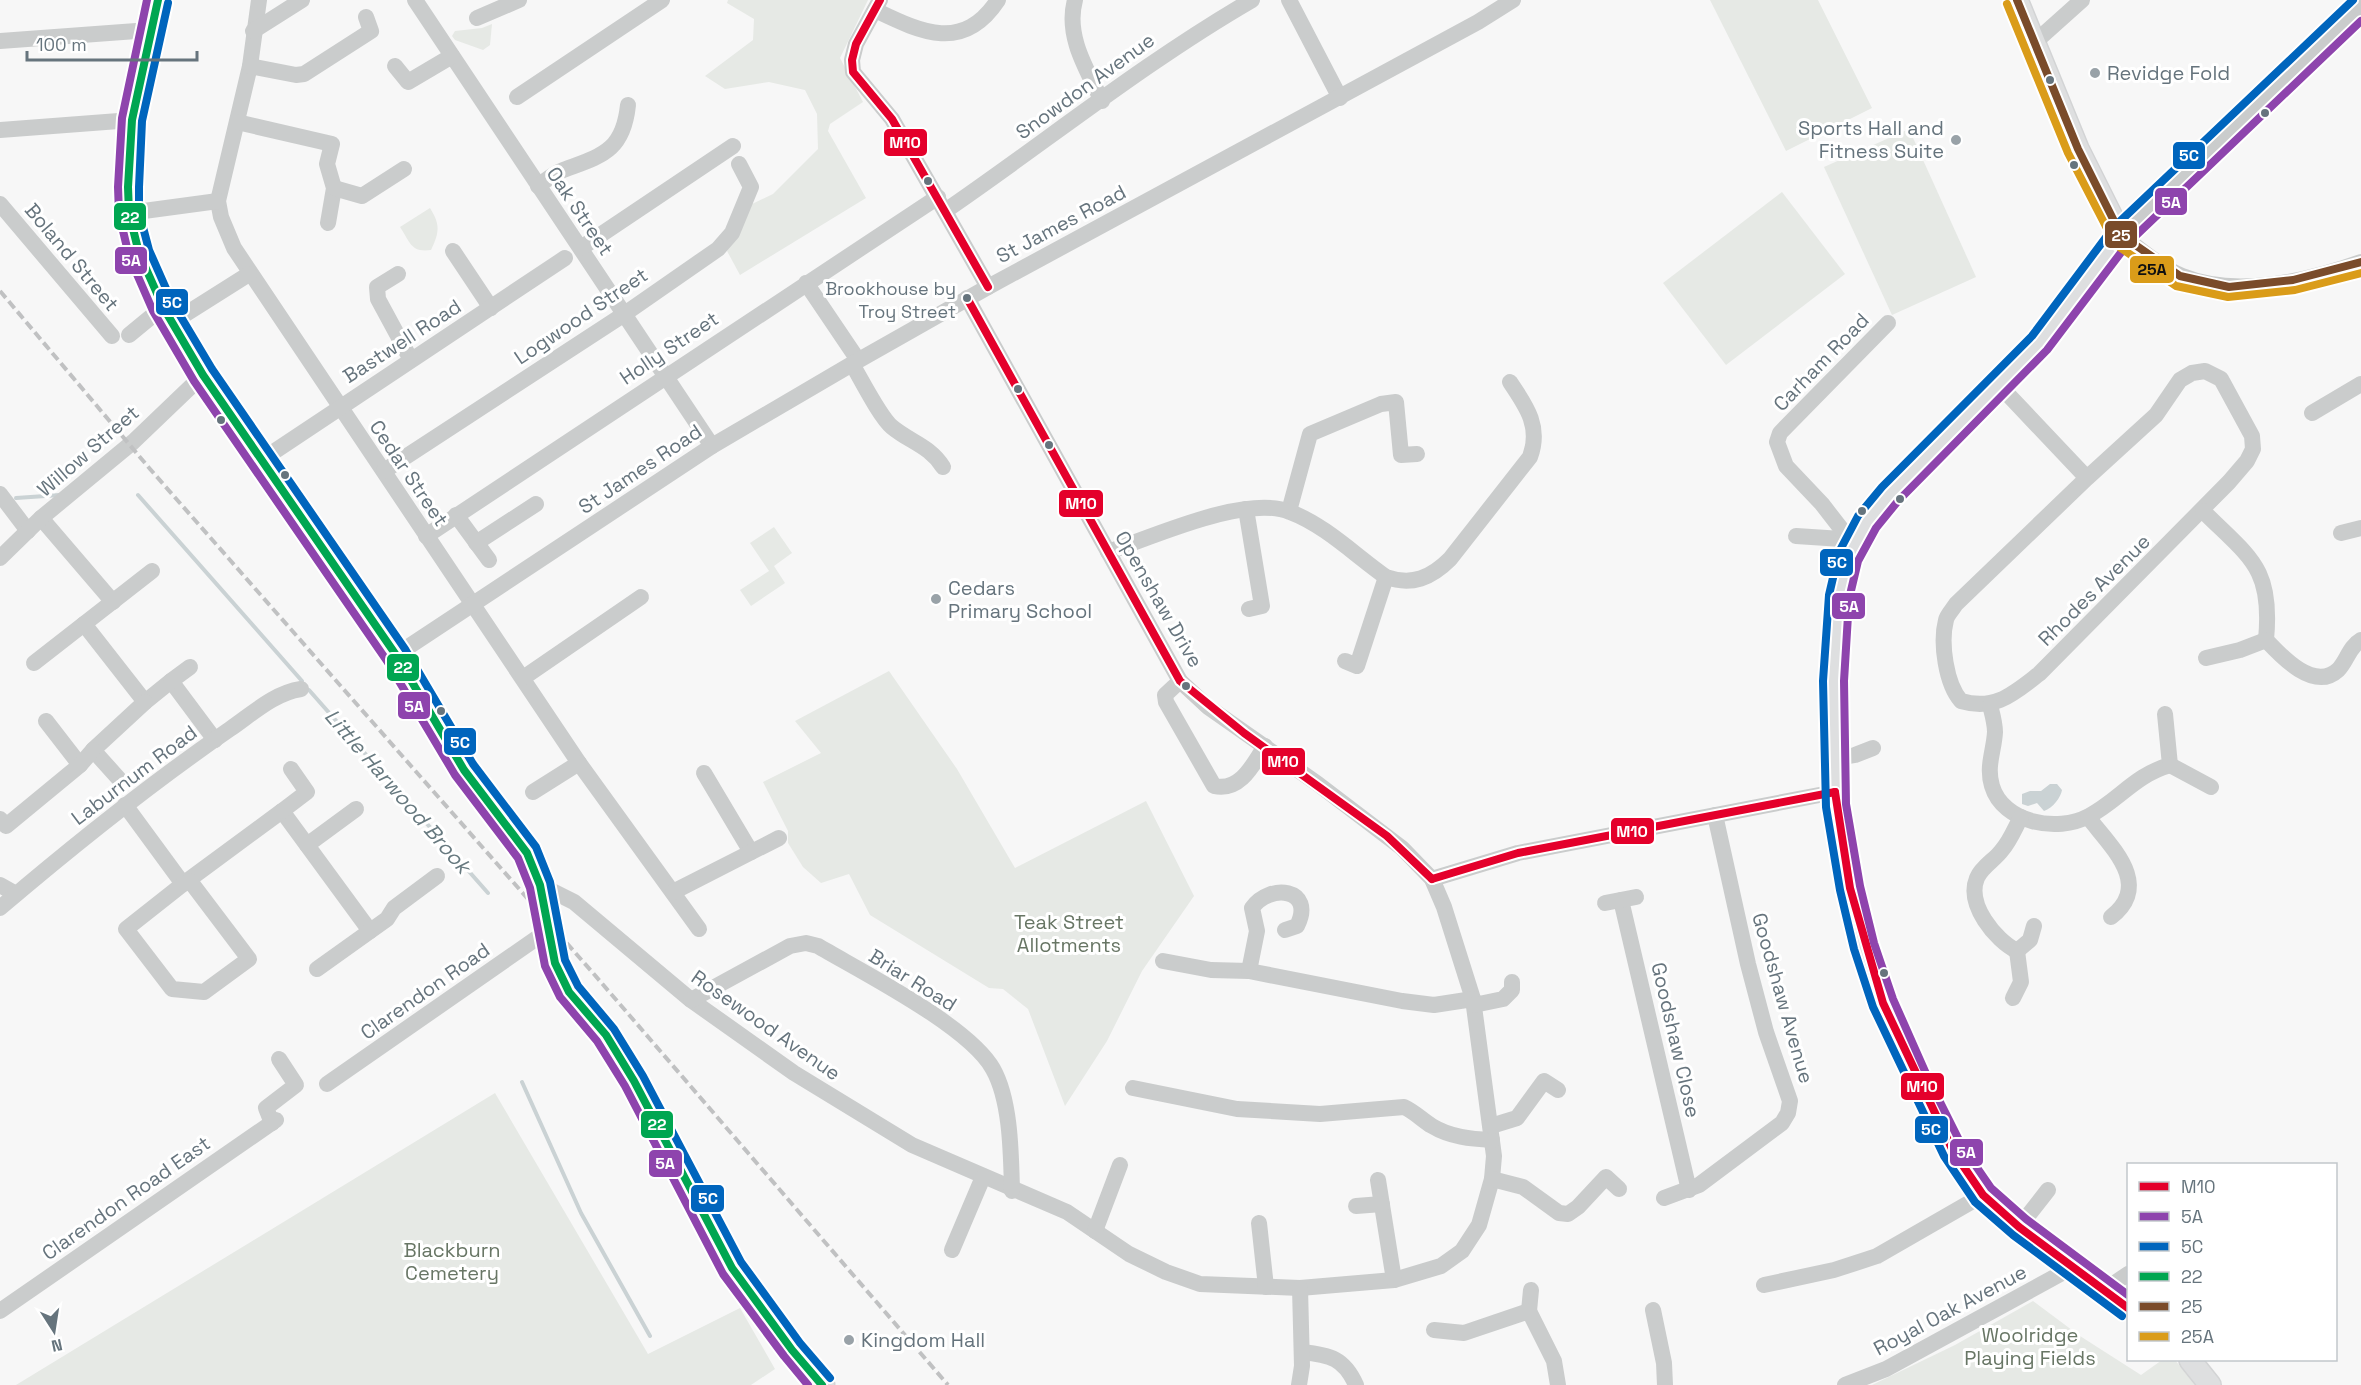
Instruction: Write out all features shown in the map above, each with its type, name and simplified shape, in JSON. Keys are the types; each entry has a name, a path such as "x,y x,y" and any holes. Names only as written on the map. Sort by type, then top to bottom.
{"highway":[{"path":"158,0 132,120 128,187 129,213 139,253 168,315 203,375 396,655 464,770 527,853 540,885 547,932 555,963 569,992 606,1035 634,1081 732,1268 792,1350 822,1385"}],"main road":[{"path":"2017,0 2090,177 2121,235 2040,342 1890,495 1853,544 1839,597 1833,681 1835,792 1850,888 1883,1003 1953,1151 1983,1195 2019,1227 2073,1268 2106,1289 2127,1307"},
{"path":"2192,1361 2210,1385"}],"street":[{"name":"Cedar Street","path":"259,0 250,66 218,201 221,217 234,248 249,274 579,763 699,929"},
{"path":"253,31 302,0"},
{"name":"Oak Street","path":"415,0 712,446"},
{"path":"477,18 519,0"},
{"path":"517,97 662,0"},
{"path":"988,287 892,118 853,72 852,60 856,44 877,5 920,32 953,35 989,15 998,0"},
{"path":"1075,0 1072,12 1076,46 1102,101"},
{"name":"Snowdon Avenue","path":"941,204 1102,101 1162,56 1252,0"},
{"path":"1289,0 1340,98"},
{"name":"St James Road","path":"396,655 712,446 855,362 988,287 1340,98 1513,0"},
{"path":"2034,44 2082,0"},
{"path":"2361,7 2121,235 2180,276 2229,287 2293,280 2361,262"},
{"path":"250,66 296,75 304,74 371,31 366,17"},
{"path":"0,40 150,30"},
{"path":"396,66 408,82 452,56"},
{"path":"538,186 559,171 585,164 612,147 630,130 628,105"},
{"path":"0,130 132,120"},
{"path":"237,122 332,144 327,164 334,188 328,223"},
{"path":"581,248 733,146"},
{"name":"Logwood Street","path":"384,471 623,315 718,249 732,233 751,187 739,164"},
{"path":"334,188 362,196 404,169"},
{"path":"129,213 218,201"},
{"name":"Boland Street","path":"0,204 120,336 168,315"},
{"name":"Holly Street","path":"426,536 806,283 941,204"},
{"path":"453,252 491,308"},
{"name":"Bastwell Road","path":"263,459 565,258"},
{"path":"168,315 249,274"},
{"path":"398,274 377,286 378,299 411,360"},
{"path":"806,283 891,426 918,441 936,456 943,467"},
{"name":"Openshaw Drive","path":"968,298 1180,681 1208,706 1402,848 1432,879 1455,938 1474,1002 1492,1133 1492,1179 1479,1225 1461,1251 1441,1266 1394,1280"},
{"name":"Carham Road","path":"1853,544 1822,504 1786,466 1777,442 1780,433 1888,323"},
{"name":"Rhodes Avenue","path":"2205,371 2221,379 2249,427 2253,449 2247,462 2203,511 2039,674 2016,692 1990,705 1961,701 1953,692 1944,637 1946,618 1956,604 2087,478 2156,415 2180,380 2192,373 2205,371"},
{"name":"Willow Street","path":"0,558 41,518 133,442 203,375"},
{"path":"1108,552 1218,514 1273,507 1289,511 1305,519 1386,577 1400,582 1420,580 1438,571 1530,457 1535,439 1532,418 1510,382"},
{"path":"2312,413 2361,384"},
{"path":"1999,385 2087,478"},
{"path":"1289,511 1310,434 1381,404 1396,402 1401,455 1417,454"},
{"path":"0,494 28,531"},
{"path":"476,543 536,504"},
{"path":"1246,509 1262,606 1249,609"},
{"path":"2203,511 2255,563 2262,574 2268,607 2266,640"},
{"path":"456,515 489,560"},
{"path":"41,518 113,602"},
{"path":"2341,533 2361,528"},
{"path":"1796,536 1842,539 1853,544"},
{"path":"34,663 152,571"},
{"path":"1345,661 1357,666 1386,577"},
{"path":"523,678 641,597"},
{"path":"84,624 145,702"},
{"path":"2266,640 2301,671 2313,676 2327,676 2338,669 2355,644 2361,640"},
{"path":"2206,657 2240,651 2266,640"},
{"path":"0,819 6,826 80,765 145,702 190,667"},
{"path":"171,681 215,740"},
{"path":"1180,681 1165,695 1166,702 1214,786 1224,789 1238,783 1265,746"},
{"name":"Laburnum Road","path":"0,908 126,805 215,740 285,692 301,690"},
{"path":"1990,705 1995,732 1989,757 1991,785 1997,800 2021,817 2051,824 2088,817 2136,780 2170,765"},
{"path":"2165,714 2170,765"},
{"path":"46,721 80,765"},
{"path":"1833,759 1855,755 1873,748"},
{"path":"93,750 119,780"},
{"path":"533,792 579,763"},
{"path":"2170,765 2211,787"},
{"path":"126,805 187,883 249,959 204,992 172,988 126,929 187,883 307,792 291,769"},
{"path":"704,773 751,852"},
{"path":"1432,879 1518,853 1835,792"},
{"path":"307,845 356,809"},
{"path":"282,811 370,931"},
{"name":"Goodshaw Avenue","path":"1664,1198 1689,1190 1720,1171 1782,1123 1788,1113 1790,1101 1766,1032 1748,964 1715,815"},
{"path":"2017,951 1996,938 1984,919 1975,888 1979,874 2003,850 2021,817"},
{"path":"2088,817 2125,867 2129,878 2127,898 2121,909 2111,917"},
{"path":"673,892 778,838"},
{"path":"316,969 387,919 394,908 437,876"},
{"path":"0,885 16,894"},
{"name":"Rosewood Avenue","path":"540,885 574,902 691,1000 794,1073 912,1146 1012,1191 1067,1212 1129,1254 1166,1272 1200,1284 1266,1287 1300,1288 1394,1280"},
{"path":"1249,970 1257,931 1252,908 1258,899 1283,892 1293,894 1299,900 1303,910 1301,918 1297,926 1284,930"},
{"name":"Goodshaw Close","path":"1621,900 1689,1190"},
{"path":"2017,951 2030,940 2034,926"},
{"name":"Clarendon Road","path":"327,1084 547,932"},
{"name":"Briar Road","path":"691,1000 790,946 806,943 818,945 940,1019 974,1046 993,1069 1007,1122 1012,1191"},
{"path":"2013,999 2021,982 2017,951"},
{"path":"1163,962 1211,970 1249,970 1402,1001 1434,1005 1503,999 1512,990 1512,982"},
{"name":"Clarendon Road East","path":"0,1311 274,1121 266,1108 296,1085 279,1059"},
{"path":"1133,1088 1237,1109 1320,1114 1404,1107 1414,1111 1432,1126 1452,1135 1492,1133 1517,1118 1544,1081 1558,1090"},
{"path":"1095,1231 1120,1165"},
{"path":"1492,1179 1523,1187 1559,1213 1568,1214 1578,1207 1606,1177 1619,1189"},
{"path":"952,1250 983,1178"},
{"path":"1378,1180 1394,1280"},
{"path":"2019,1227 2048,1190"},
{"path":"1764,1285 1834,1270 1877,1256 1983,1195"},
{"path":"1356,1206 1382,1204"},
{"path":"1259,1223 1266,1287"},
{"name":"Royal Oak Avenue","path":"1845,1385 1886,1369 2073,1268"},
{"path":"2106,1289 2127,1275"},
{"path":"1299,1385 1302,1352 1300,1288"},
{"path":"1531,1290 1529,1311 1554,1361 1558,1385"},
{"path":"1653,1310 1664,1363 1665,1385"},
{"path":"1434,1330 1464,1333 1529,1311"},
{"path":"1302,1352 1322,1354 1339,1361 1349,1369 1356,1385"}],"green space":[{"path":"728,0 868,0 840,58 863,102 830,124 828,131 866,198 740,275 727,251 752,204 773,194 818,149 817,114 805,90 769,82 725,89 705,76 753,40 754,19 727,3"},
{"path":"1710,0 1818,0 1872,108 1786,151"},
{"path":"492,24 490,45 483,50 455,40 452,36 455,31 482,28"},
{"path":"1909,129 1976,277 1892,315 1824,167"},
{"path":"1782,192 1845,274 1726,365 1663,283"},
{"path":"430,208 438,228 436,238 431,250 419,250 412,245 400,227"},
{"path":"774,527 792,553 774,566 785,583 751,606 740,590 769,571 750,543"},
{"name":"Teak Street Allotments","path":"889,671 957,769 1015,868 1146,801 1194,896 1142,971 1107,1041 1065,1106 1028,1009 1003,989 989,988 870,915 849,874 821,883 803,867 788,843 788,831 763,782 821,753 795,721"},
{"name":"Blackburn Cemetery","path":"495,1093 648,1354 740,1308 775,1369 751,1385 16,1385"},
{"name":"Woolridge Playing Fields","path":"2033,1301 2080,1336 2141,1375 2161,1361 2176,1361 2195,1385 1872,1385 1955,1345"}],"shaded area":[{"path":"2050,784 2057,784 2062,790 2058,799 2050,807 2044,811 2037,803 2028,806 2022,804 2022,794 2041,791"}],"waterway":[{"name":"Little Harwood Brook","path":"16,498 60,495"},
{"name":"Little Harwood Brook","path":"138,495 302,681"},
{"name":"Little Harwood Brook","path":"309,690 488,893"},
{"name":"Little Harwood Brook","path":"522,1082 581,1213 650,1336"}],"railway":[{"path":"0,291 150,469 593,973 948,1385"}],"transit line":[{"name":"5A","path":"147,0 122,118 118,187 119,214 129,256 153,311 194,381 387,661 455,775 518,858 530,888 545,966 560,997 597,1041 625,1086 723,1274 808,1385"},
{"name":"22","path":"158,0 132,120 128,187 129,213 139,253 163,307 203,375 396,655 464,770 527,853 540,885 555,963 569,992 606,1035 634,1081 732,1268 792,1350 822,1385"},
{"name":"M10","path":"880,0 856,44 852,60 853,72 892,119 988,287"},
{"name":"25","path":"2017,0 2078,149 2121,235 2180,276 2229,287 2293,280 2361,262"},
{"name":"5C","path":"2122,1316 2013,1235 1975,1202 1944,1156 1873,1007 1854,949 1840,890 1826,807 1823,681 1829,595 1839,552 1858,516 1882,487 2032,336 2113,228 2353,0"},
{"name":"5C","path":"168,3 142,121 139,212 149,250 172,302 212,369 405,649 473,764 536,847 550,882 565,960 578,986 614,1029 643,1076 741,1262 800,1343 830,1378"},
{"name":"25A","path":"2007,4 2068,153 2115,244 2176,286 2228,297 2295,290 2361,273"},
{"name":"5A","path":"2127,1294 2026,1219 1991,1188 1962,1146 1928,1078 1893,999 1874,943 1860,886 1846,804 1844,681 1849,599 1858,561 1876,528 1898,501 2047,350 2129,242 2361,21"},
{"name":"M10","path":"967,298 1180,681 1244,733 1387,836 1432,879"},
{"name":"M10","path":"1835,792 1850,888 1883,1003 1953,1151 1983,1195 2019,1227 2127,1307"},
{"name":"M10","path":"1432,879 1518,853 1835,792"}],"place":[{"name":"Revidge Fold","path":"2095,73"},
{"name":"Sports Hall and Fitness Suite","path":"1956,140"},
{"name":"Brookhouse by Troy Street","path":"967,298"},
{"name":"Cedars Primary School","path":"936,599"},
{"name":"Kingdom Hall","path":"849,1340"}]}
